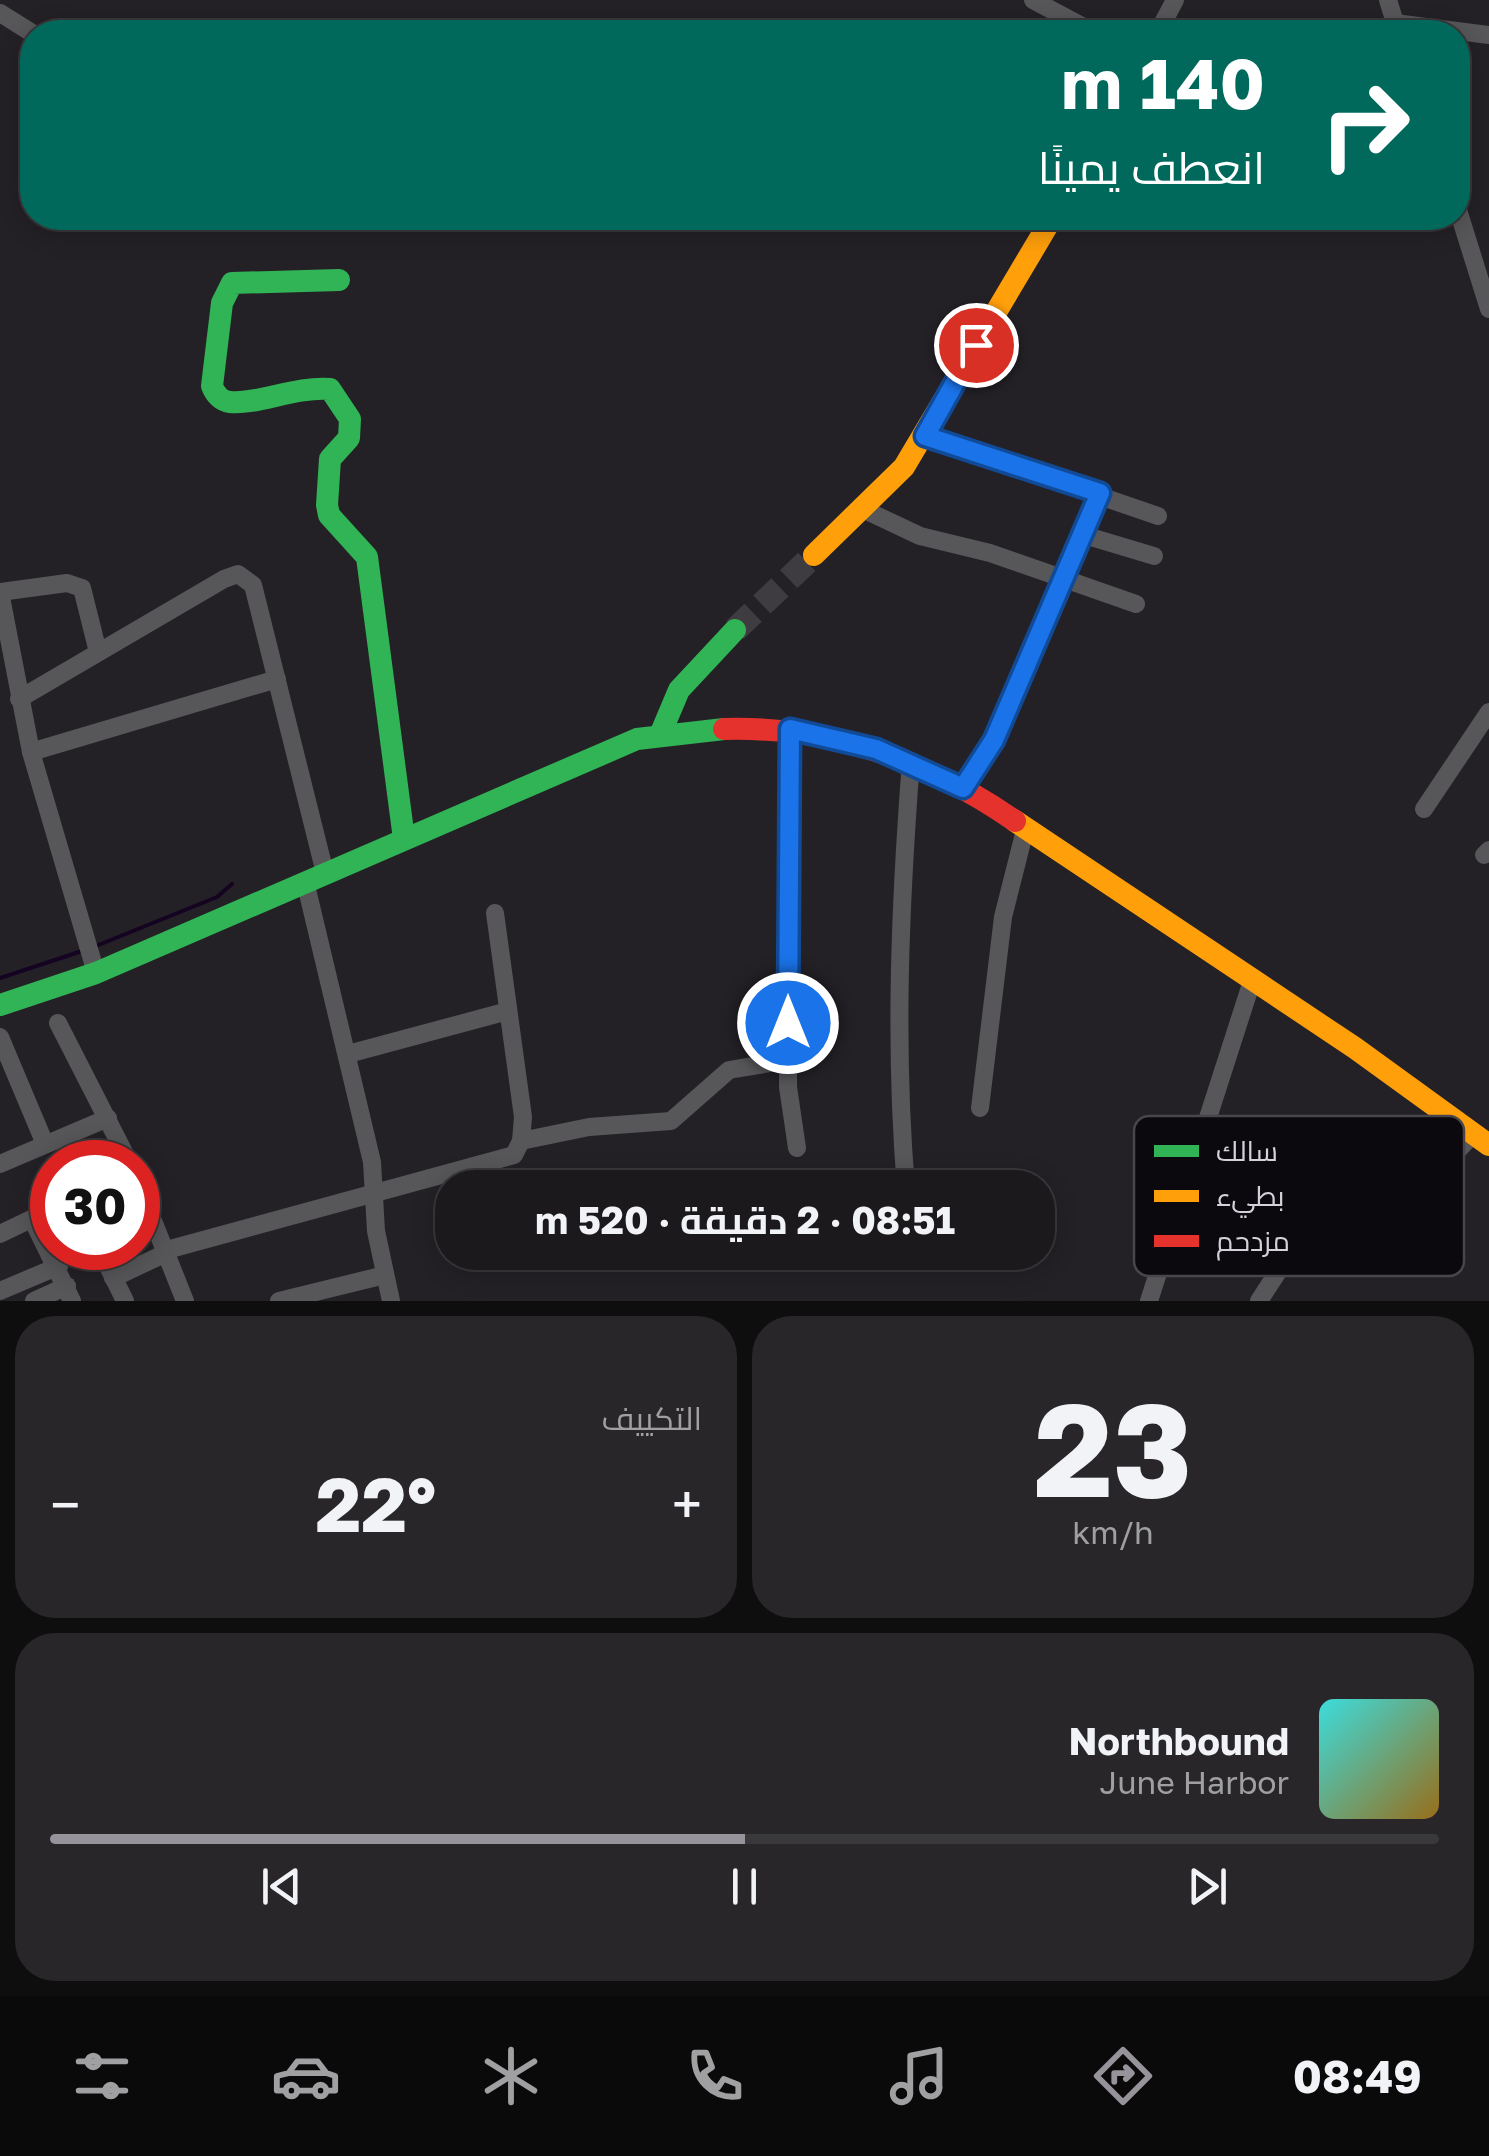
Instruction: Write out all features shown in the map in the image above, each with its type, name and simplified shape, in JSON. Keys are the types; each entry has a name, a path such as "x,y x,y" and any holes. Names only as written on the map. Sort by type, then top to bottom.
{"street":[{"path":"1033,0 1070,20"},
{"path":"814,555 904,467 1045,230"},
{"path":"1464,230 1489,309"},
{"path":"339,280 232,283 222,304 212,386 216,395 229,402 309,387 330,390 350,420 350,438 330,459 326,505 330,516 367,557 404,839"},
{"path":"925,436 1158,516"},
{"path":"963,788 994,740 1100,493"},
{"path":"863,509 920,536 974,548 1136,604"},
{"path":"1084,535 1154,556"},
{"path":"19,699 238,574 254,585 277,679 375,1190 376,1230 391,1301"},
{"path":"96,973 31,752 0,592 67,583 82,588 98,652"},
{"path":"660,735 666,709 735,630"},
{"path":"31,752 277,679"},
{"path":"1424,809 1489,712"},
{"path":"0,1005 96,973 609,749 660,735 736,726 790,729 912,762 963,788 1448,1116"},
{"path":"790,729 788,1060 797,1148"},
{"path":"904,1170 897,1081 898,944 912,762"},
{"path":"980,1108 1002,917 1025,830"},
{"path":"113,1278 163,1252 375,1190 514,1155 521,1141 523,1117 495,914"},
{"path":"1209,1116 1252,982"},
{"path":"348,1054 508,1012"},
{"path":"58,1022 118,1140"},
{"path":"0,1037 43,1140"},
{"path":"521,1141 589,1126 671,1121 729,1070 788,1060"},
{"path":"55,1140 108,1118"},
{"path":"0,1164 30,1151"},
{"path":"0,1234 30,1220"},
{"path":"160,1247 185,1301"},
{"path":"0,1292 43,1270"},
{"path":"34,1301 70,1294 60,1270"},
{"path":"109,1270 125,1301"},
{"path":"291,1299 385,1275"},
{"path":"1149,1301 1157,1276"},
{"path":"1260,1301 1276,1276"}],"waterway":[{"path":"96,946 217,897 232,884"},
{"path":"0,978 82,951"}],"tunnel":[{"path":"735,630 814,555"}],"traffic: fast":[{"path":"339,280 232,283 222,303 212,386 219,397 230,402 330,389 350,419 349,438 330,459 327,505 329,515 367,557 404,839"},
{"path":"660,735 679,690 735,630"},
{"path":"0,1005 96,973 637,739 724,729"}],"traffic: slow":[{"path":"814,555 904,467 1045,230"},
{"path":"1015,821 1355,1048 1449,1116"},
{"path":"1464,1127 1489,1145"}],"traffic: jam":[{"path":"724,729 803,734 877,751 948,780 1015,821"}],"route":[{"path":"788,1023 790,729 876,749 963,788 994,740 1100,493 925,436 976,345"}]}
